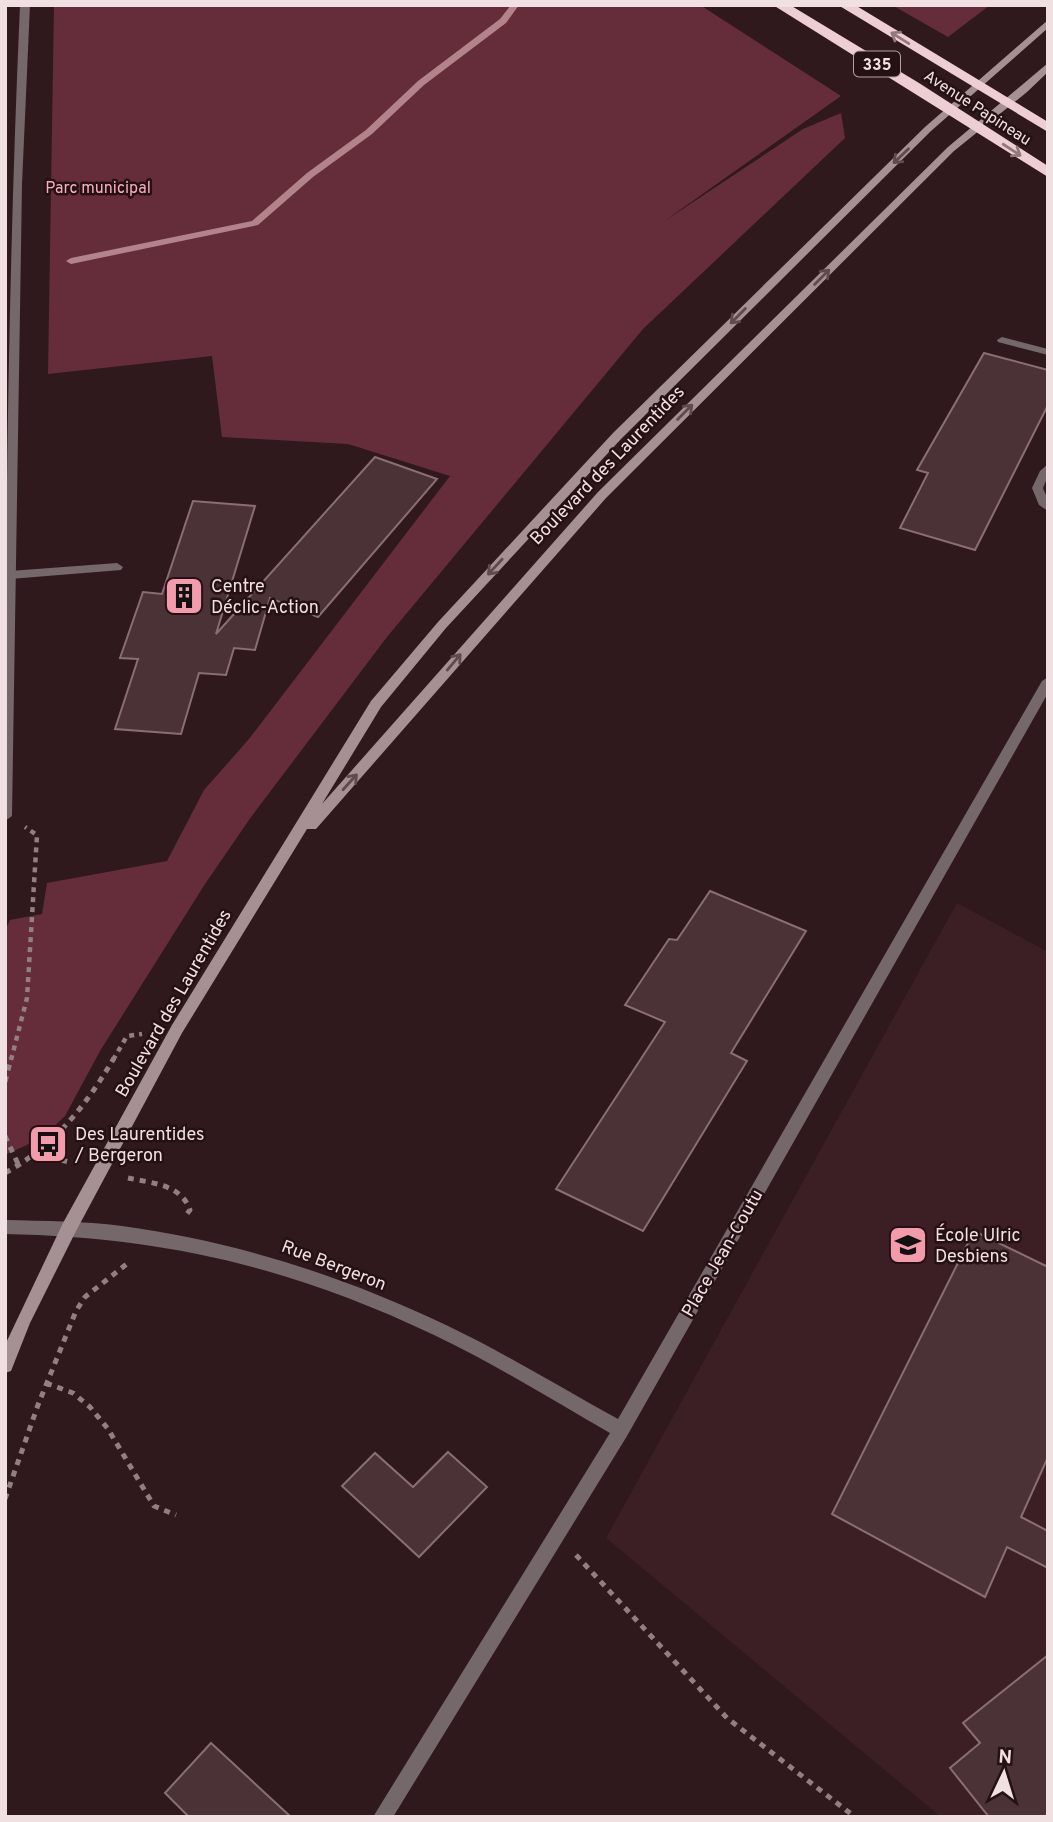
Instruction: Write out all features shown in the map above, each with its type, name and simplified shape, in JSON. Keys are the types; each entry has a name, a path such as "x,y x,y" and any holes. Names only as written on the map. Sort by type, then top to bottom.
{"highway":[{"name":"Avenue Papineau","path":"780,5 1048,173"},
{"name":"Avenue Papineau","path":"845,5 1048,128"}],"street":[{"path":"5,816 17,198 25,5"},
{"name":"Boulevard des Laurentides","path":"5,1366 23,1321 69,1228 214,964 288,851 376,704 442,625 617,436 950,110 1048,23"},
{"name":"Boulevard des Laurentides","path":"288,851 601,495 976,127 1048,66"},
{"path":"1002,340 1048,352"},
{"path":"1048,468 1038,482 1036,491 1039,499 1048,507"},
{"path":"10,575 117,567"},
{"name":"Place Jean-Coutu","path":"382,1817 621,1430 1048,681"},
{"name":"Rue Bergeron","path":"5,1227 69,1228 209,1248 299,1270 442,1331 621,1430"}],"path":[{"path":"5,1082 27,998 37,835"},
{"name":"Boulevard des Laurentides","path":"5,1173 38,1154 103,1079 127,1036"},
{"path":"5,1136 19,1166"},
{"path":"171,1189 183,1194 189,1201 190,1210"},
{"path":"5,1499 46,1383 76,1311"},
{"path":"46,1383 73,1393 90,1408 108,1429 155,1506 176,1515"},
{"path":"556,1538 589,1565 727,1718 855,1817"}],"shaded area":[{"name":"École Ulric Desbiens","path":"957,903 1048,952 1048,1817 941,1817 606,1538"}],"green space":[{"name":"Parc municipal","path":"54,5 700,5 841,96 663,222 803,129 841,113 845,138 643,329 387,637 251,817 205,884 100,1051 65,1116 42,1138 5,1155 5,931 10,920 42,914 47,883 167,861 204,790 249,739 450,476 348,444 222,437 212,356 48,374"},
{"path":"892,5 990,5 948,37"}],"building":[{"path":"984,353 1048,370 1048,405 975,550 900,528 928,473 917,470"},
{"name":"Centre Déclic-Action","path":"375,457 437,479 318,617 270,598 255,650 234,648 226,675 199,673 181,734 115,729 138,659 120,658 143,592 162,594 193,501 255,506 216,634"},
{"path":"710,891 806,931 731,1053 747,1061 643,1231 556,1189 665,1022 625,1005 669,939 677,940"},
{"path":"974,1231 1048,1267 1048,1457 1021,1517 1048,1531 1048,1568 1007,1547 985,1597 832,1514"},
{"path":"448,1452 487,1487 419,1557 342,1486 375,1453 413,1487"},
{"path":"1048,1655 1048,1817 989,1817 950,1768 980,1743 963,1723"},
{"path":"211,1743 291,1817 189,1817 165,1793"}],"waterway":[{"path":"71,261 255,223 310,175 369,132 421,83 503,21 515,5"}],"place":[{"name":"Centre Déclic-Action","path":"184,596"},
{"name":"Des Laurentides / Bergeron","path":"48,1144"},
{"name":"École Ulric Desbiens","path":"908,1245"}]}
